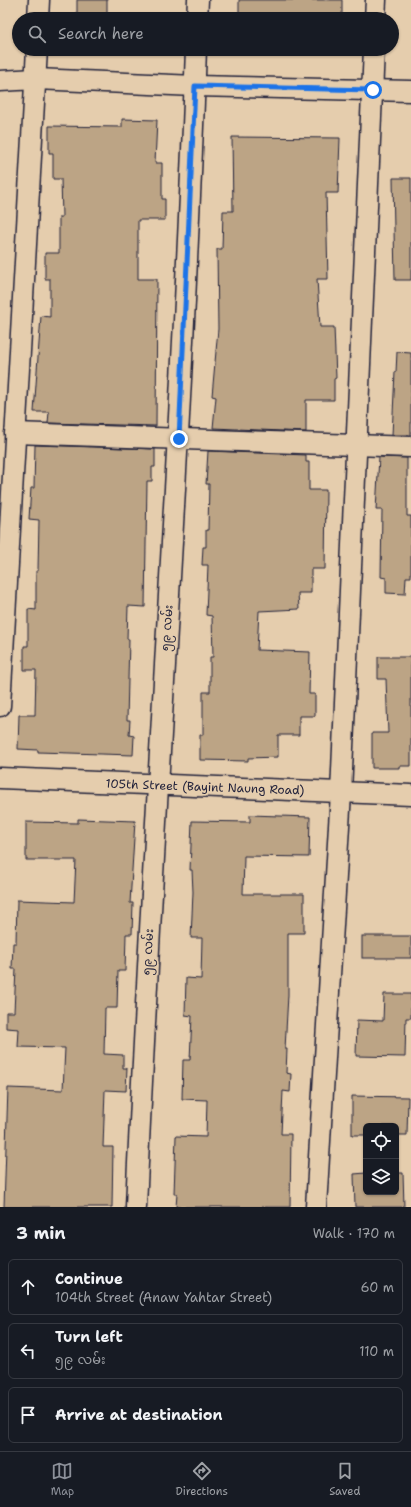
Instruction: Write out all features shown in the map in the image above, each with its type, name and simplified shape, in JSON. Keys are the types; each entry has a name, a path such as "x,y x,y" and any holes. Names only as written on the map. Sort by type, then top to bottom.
{"street":[{"path":"38,12 39,0"},
{"path":"197,12 198,0"},
{"path":"375,12 376,0"},
{"path":"0,706 37,56"},
{"name":"၅၉ လမ်း","path":"136,1207 157,785 179,439 196,56"},
{"path":"316,1207 341,792 374,56"},
{"path":"0,81 36,78 195,86 411,91"},
{"path":"16,433 411,447"},
{"name":"105th Street (Bayint Naung Road)","path":"0,778 411,795"}],"building":[{"path":"77,0 107,0 107,12 77,12"},
{"path":"239,0 342,0 342,12 239,12"},
{"path":"122,119 157,120 155,163 162,163 162,199 165,199 165,220 138,220 138,279 157,279 156,426 48,423 49,412 34,412 41,316 50,317 50,279 45,279 45,253 59,253 59,217 62,217 61,179 53,179 53,153 49,153 49,126 122,127"},
{"path":"232,137 340,138 338,193 326,193 328,279 317,279 320,327 334,327 336,378 334,379 334,400 306,400 306,432 213,428 216,397 212,396 218,329 217,249 222,249 223,211 233,211"},
{"path":"393,178 411,178 411,280 395,280"},
{"path":"397,352 411,353 411,435 392,435"},
{"path":"35,445 155,449 155,467 152,467 152,481 147,481 145,607 128,606 127,639 129,639 127,720 130,720 129,735 134,736 133,755 38,752 38,750 18,749 19,715 35,715 36,670 24,670 24,646 28,646 28,609 36,610 36,571 38,571 39,520 29,519 31,488 34,488"},
{"path":"208,451 306,455 306,462 309,462 309,490 326,490 325,569 311,569 311,593 298,593 299,609 259,611 257,650 310,652 309,694 315,694 315,716 299,716 299,735 278,735 278,757 248,758 248,761 200,760 200,735 203,735 203,692 210,692 210,657 213,657 212,616 206,615 208,565 202,565 203,547 206,547 206,530 208,530 209,484 206,484"},
{"path":"379,457 407,458 407,516 411,516 411,577 406,577 405,594 386,593 386,578 381,577 382,510 376,510"},
{"path":"378,657 411,657 411,766 399,766 399,768 372,768 372,733 388,733 386,679 378,679"},
{"path":"250,815 310,817 309,857 244,856 243,894 304,894 304,933 288,933 288,995 285,1049 287,1049 286,1073 291,1074 290,1092 283,1091 281,1134 291,1134 290,1207 176,1207 177,1194 174,1194 176,1136 206,1137 207,1100 182,1099 183,1060 190,1060 192,1016 185,1015 186,978 201,979 202,938 191,938 193,892 192,870 190,870 192,821 250,822"},
{"path":"78,819 135,821 130,903 133,903 132,934 126,934 125,971 118,971 117,1008 105,1008 104,1054 123,1055 123,1068 127,1068 126,1091 105,1090 103,1147 113,1147 112,1207 4,1207 8,1088 63,1090 65,1048 18,1047 19,1029 6,1028 6,1012 14,1012 16,969 12,969 13,943 16,943 17,900 74,902 76,860 26,860 26,822 78,823"},
{"path":"362,936 411,936 411,958 362,958"},
{"path":"384,994 411,994 411,1018 406,1018 405,1057 356,1056 357,1020 383,1021"},
{"path":"352,1096 408,1097 407,1135 399,1135 399,1123 363,1123 363,1135 352,1135"},
{"path":"363,1173 363,1195 399,1195 399,1173 403,1173 404,1207 355,1207 354,1174"}],"route":[{"path":"179,439 195,86 373,90"}]}
